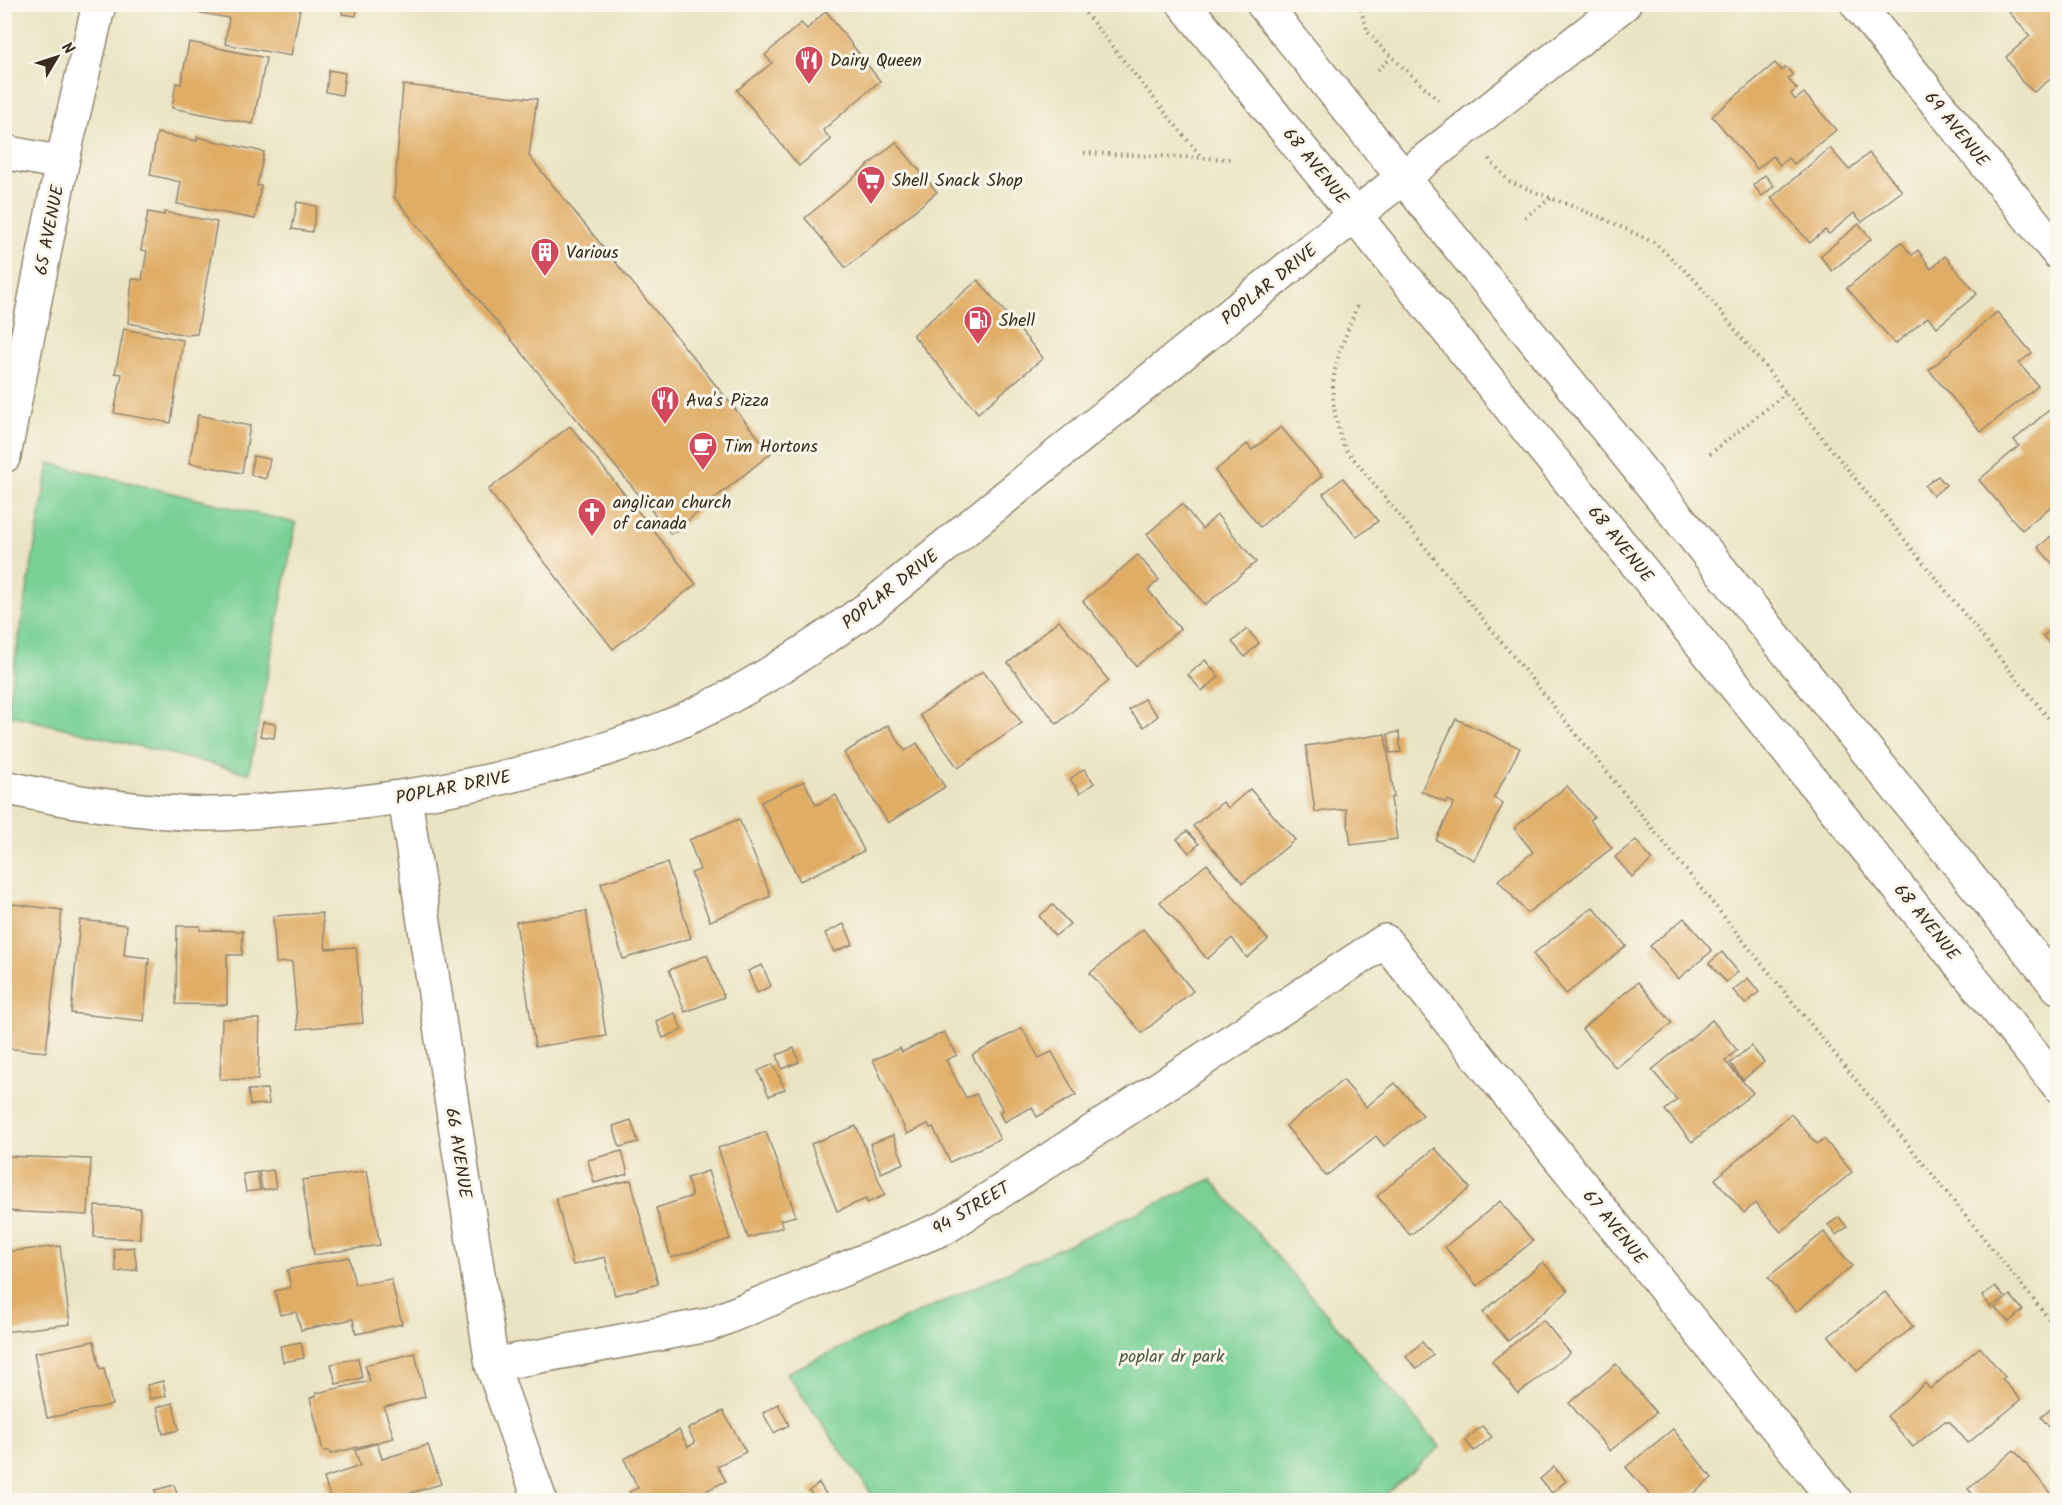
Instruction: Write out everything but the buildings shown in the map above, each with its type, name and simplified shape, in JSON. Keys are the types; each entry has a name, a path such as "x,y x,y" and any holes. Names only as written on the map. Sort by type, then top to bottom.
{"street":[{"name":"65 AVENUE","path":"4,456 62,163 99,4"},
{"name":"68 AVENUE","path":"1184,4 2058,1084"},
{"path":"1263,4 2058,987"},
{"name":"POPLAR DRIVE","path":"4,787 119,808 206,814 405,798 495,780 658,730 799,657 870,607 1308,252 1624,4"},
{"name":"69 AVENUE","path":"1857,4 2058,253"},
{"path":"4,152 62,163"},
{"name":"66 AVENUE","path":"405,798 492,1365 540,1500"},
{"name":"94 STREET","path":"492,1365 708,1326 946,1227 1385,941 1395,953"},
{"name":"67 AVENUE","path":"1395,953 1835,1500"}],"path":[{"path":"1078,4 1202,158"},
{"path":"1359,4 1368,32 1391,58 1429,89"},
{"path":"1378,70 1391,58"},
{"path":"1084,153 1230,159"},
{"path":"1517,184 1602,218 1655,243 1695,280 2058,730"},
{"path":"1525,217 1551,198"},
{"path":"1357,306 1333,369 1331,397 1344,447 2058,1330"},
{"path":"1710,454 1786,393"}],"green space":[{"path":"49,463 296,523 249,773 6,714"},
{"name":"poplar dr park","path":"1211,1179 1440,1447 1379,1500 876,1500 786,1373"}],"place":[{"name":"Dairy Queen","path":"809,86"},
{"name":"Shell Snack Shop","path":"871,206"},
{"name":"Various","path":"545,278"},
{"name":"Shell","path":"978,346"},
{"name":"Ava's Pizza","path":"665,426"},
{"name":"Tim Hortons","path":"703,472"},
{"name":"anglican church of canada","path":"592,538"}]}
